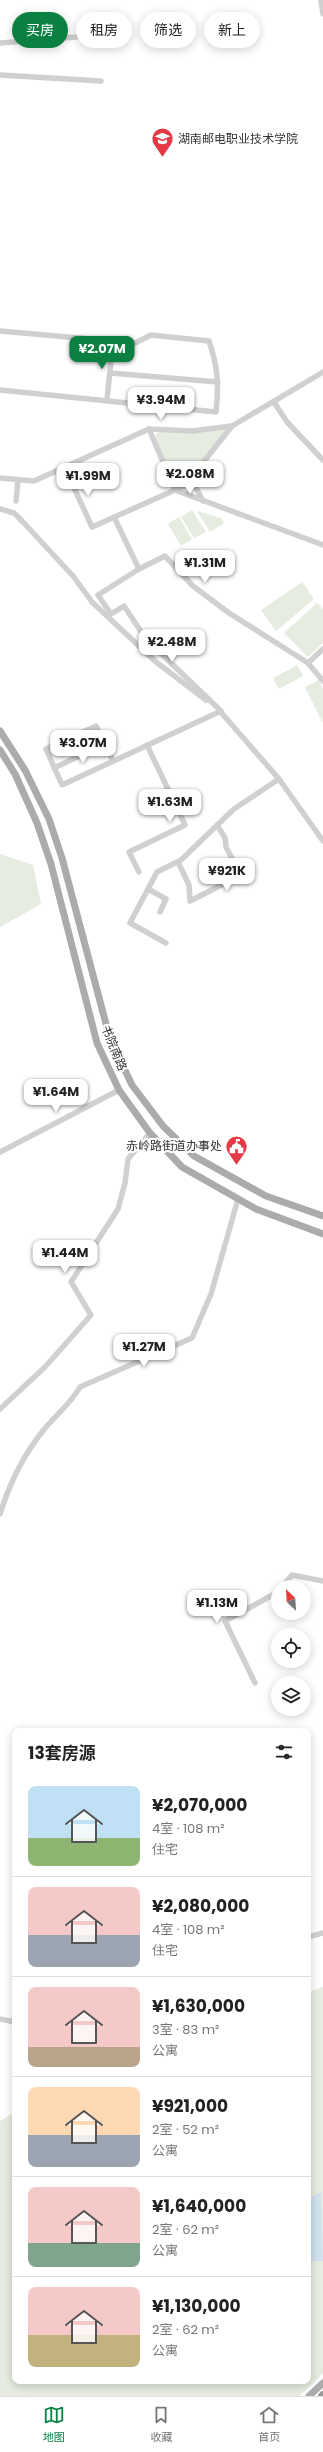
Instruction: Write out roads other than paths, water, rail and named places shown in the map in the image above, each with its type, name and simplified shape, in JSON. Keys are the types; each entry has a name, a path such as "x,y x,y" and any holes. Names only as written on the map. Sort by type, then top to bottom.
{"main road":[{"name":"书院南路","path":"0,731 25,770 49,819 62,858 110,1039 132,1084 163,1126 194,1156 266,1196 323,1216"},
{"name":"书院南路","path":"0,750 15,774 37,823 51,864 97,1043 119,1090 150,1133 182,1167 256,1209 323,1234"},
{"path":"309,2396 323,2383"}],"street":[{"path":"321,0 323,14"},
{"path":"0,43 76,37"},
{"path":"0,75 101,81"},
{"path":"0,331 135,343 152,335 209,341 217,364 218,382 216,412 0,390"},
{"path":"107,400 113,341"},
{"path":"65,468 92,527 193,482 205,460 232,426 323,372"},
{"path":"110,373 218,382"},
{"path":"274,402 295,432 323,460"},
{"path":"0,478 34,481 149,429 192,431 232,426"},
{"path":"149,429 175,490 323,545"},
{"path":"16,501 18,480"},
{"path":"193,482 203,501"},
{"path":"0,509 14,514 23,522 73,576 92,602 156,662 221,711"},
{"path":"114,517 140,569"},
{"path":"323,681 308,663 229,613 193,586 165,556 140,569 98,595 111,614 124,606 146,639 221,711 279,779 321,834 323,841"},
{"path":"308,663 323,649"},
{"path":"113,760 96,726 46,749 62,785 221,711"},
{"path":"54,768 105,744"},
{"path":"139,872 129,852 186,825 147,745"},
{"path":"166,943 130,923 157,872 178,862 234,809 279,779"},
{"path":"178,862 189,885 190,901 241,875 226,847 225,838 217,825"},
{"path":"148,889 166,899 160,912"},
{"path":"0,1152 119,1090"},
{"path":"0,1409 45,1367 91,1315 71,1282 118,1208 126,1183 128,1158 150,1133"},
{"path":"0,1514 6,1494 30,1448 42,1431 72,1401 80,1388 192,1338 211,1294 238,1199"},
{"path":"287,1580 292,1574 323,1581"},
{"path":"255,1683 225,1622 271,1596"},
{"path":"311,1936 323,1933"},
{"path":"0,2019 12,2021"}],"water":[{"path":"321,2192 323,2261 311,2261 311,2197"}],"place":[{"name":"湖南邮电职业技术学院","path":"162,158"},
{"name":"赤岭路街道办事处","path":"237,1166"}]}
